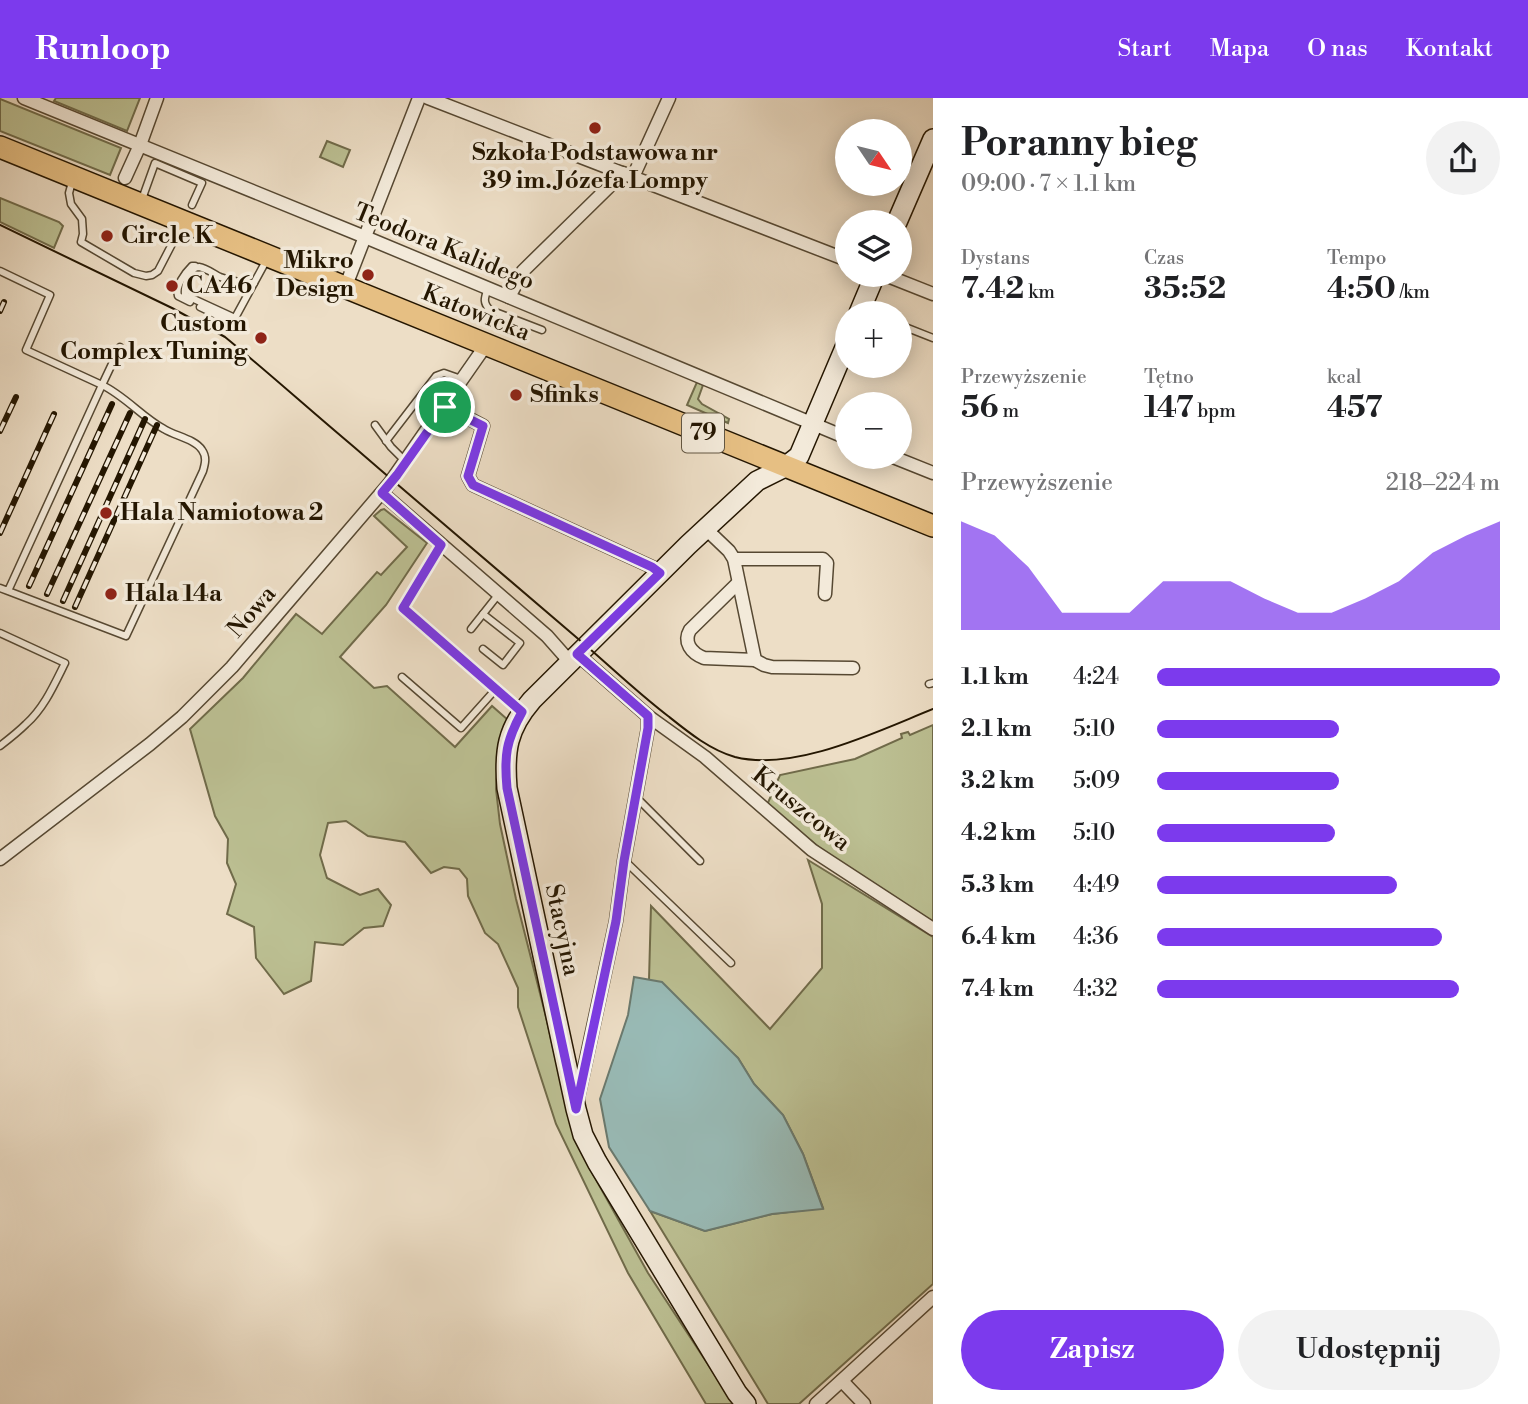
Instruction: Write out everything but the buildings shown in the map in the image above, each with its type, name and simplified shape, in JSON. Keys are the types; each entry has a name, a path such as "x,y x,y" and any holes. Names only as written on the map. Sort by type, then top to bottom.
{"main road":[{"name":"Katowicka","path":"0,147 140,204 190,214 268,257 933,526"}],"street":[{"name":"Teodora Kalidego","path":"24,98 835,433"},
{"path":"125,178 157,98"},
{"path":"345,288 419,98"},
{"path":"428,98 835,255"},
{"path":"509,297 519,276 529,264 628,175 669,98"},
{"path":"902,210 933,139"},
{"path":"912,286 933,294"},
{"name":"Nowa","path":"0,859 150,744 182,717 232,667 382,493 445,407 486,345"},
{"path":"785,467 799,456 835,371"},
{"path":"445,407 483,426 468,476 473,485 660,573"},
{"path":"912,465 933,473"},
{"name":"Stacyjna","path":"746,1404 718,1362 583,1135 507,788 505,765 508,743 522,712 532,700 757,481 785,467"},
{"name":"Kruszcowa","path":"382,493 547,636 648,716 705,757 812,849 933,929"},
{"path":"706,529 734,559 755,660"},
{"path":"734,559 822,559 827,563 825,594"},
{"path":"738,583 690,630 687,640 692,650 704,658 755,660 772,667 853,668"},
{"path":"576,1109 616,921 648,716"},
{"path":"816,1404 933,1297"},
{"path":"842,1381 864,1404"}],"lane":[{"path":"74,176 69,193 71,204 82,219 81,242 134,273 146,276 158,271 172,244 181,235 202,183 155,163 140,204"},
{"path":"254,283 224,278 192,265 186,271 177,291 178,296 225,319 235,318 254,283 268,257"},
{"path":"0,271 50,295 26,350 112,391 162,428 198,446 205,458 203,471 126,636 0,587"},
{"path":"488,288 484,300 490,310 542,330"},
{"path":"912,330 933,338"},
{"path":"8,591 120,347"},
{"path":"386,441 436,376 444,373 463,379"},
{"path":"374,425 406,462"},
{"path":"441,545 403,608 522,712"},
{"path":"471,629 499,594"},
{"path":"483,614 520,643 503,665 483,649"},
{"path":"0,633 65,663 40,709 0,746"},
{"path":"402,677 461,729 495,690"},
{"path":"636,797 699,861"},
{"path":"624,861 731,963"}],"green space":[{"path":"56,98 140,98 127,131 54,101"},
{"path":"0,99 121,148 110,175 0,131"},
{"path":"327,141 350,150 343,167 320,157"},
{"path":"0,198 59,222 63,226 54,248 0,222"},
{"path":"697,382 703,385 698,399 729,419 728,423 687,405"},
{"path":"384,509 427,543 386,605 340,657 374,688 387,686 455,747 492,706 508,720 499,741 496,789 500,824 568,1114 589,1167 648,1273 734,1404 706,1404 628,1273 556,1124 518,1007 518,988 498,944 485,933 468,896 467,879 459,869 444,867 431,873 405,842 368,836 346,821 328,823 320,855 327,878 360,895 378,889 391,905 383,926 364,928 343,945 315,942 311,981 284,994 256,958 254,927 227,914 236,884 227,863 228,839 215,816 190,729 243,678 296,614 322,634 377,572 381,575 407,547 374,516"},
{"path":"933,725 933,923 858,879 767,805 780,775 855,759 902,738 901,734 908,732 910,735"},
{"path":"808,860 933,937 933,1284 799,1404 768,1404 650,1211 705,1231 772,1214 823,1208 803,1154 783,1115 754,1084 738,1058 649,980 651,906 770,1029 822,968 822,904"}],"water":[{"path":"634,977 662,982 738,1058 754,1084 783,1115 803,1154 823,1209 772,1214 705,1231 650,1211 609,1147 600,1099 628,1015"}],"tram line":[{"path":"0,225 172,308 225,337 646,698 691,734 717,750 735,757 784,759 836,747 933,709"}],"railway":[{"path":"0,311 4,302"},
{"path":"0,431 16,397"},
{"path":"29,586 112,404"},
{"path":"47,594 130,413"},
{"path":"0,533 54,414"},
{"path":"63,601 145,419"},
{"path":"75,607 157,425"}],"place":[{"name":"Szkoła Podstawowa nr 39 im. Józefa Lompy","path":"595,128"},
{"name":"Circle K","path":"107,236"},
{"name":"Mikro Design","path":"368,275"},
{"name":"CA46","path":"172,286"},
{"name":"Custom Complex Tuning","path":"261,338"},
{"name":"Sfinks","path":"516,395"},
{"name":"Hala Namiotowa 2","path":"106,513"},
{"name":"Hala 14a","path":"111,594"}],"route":[{"path":"445,407 483,426 468,476 473,485 660,573 577,654 648,716 648,728 616,921 576,1109 507,788 505,765 508,743 522,712 403,608 441,545 382,493 445,407"}]}
